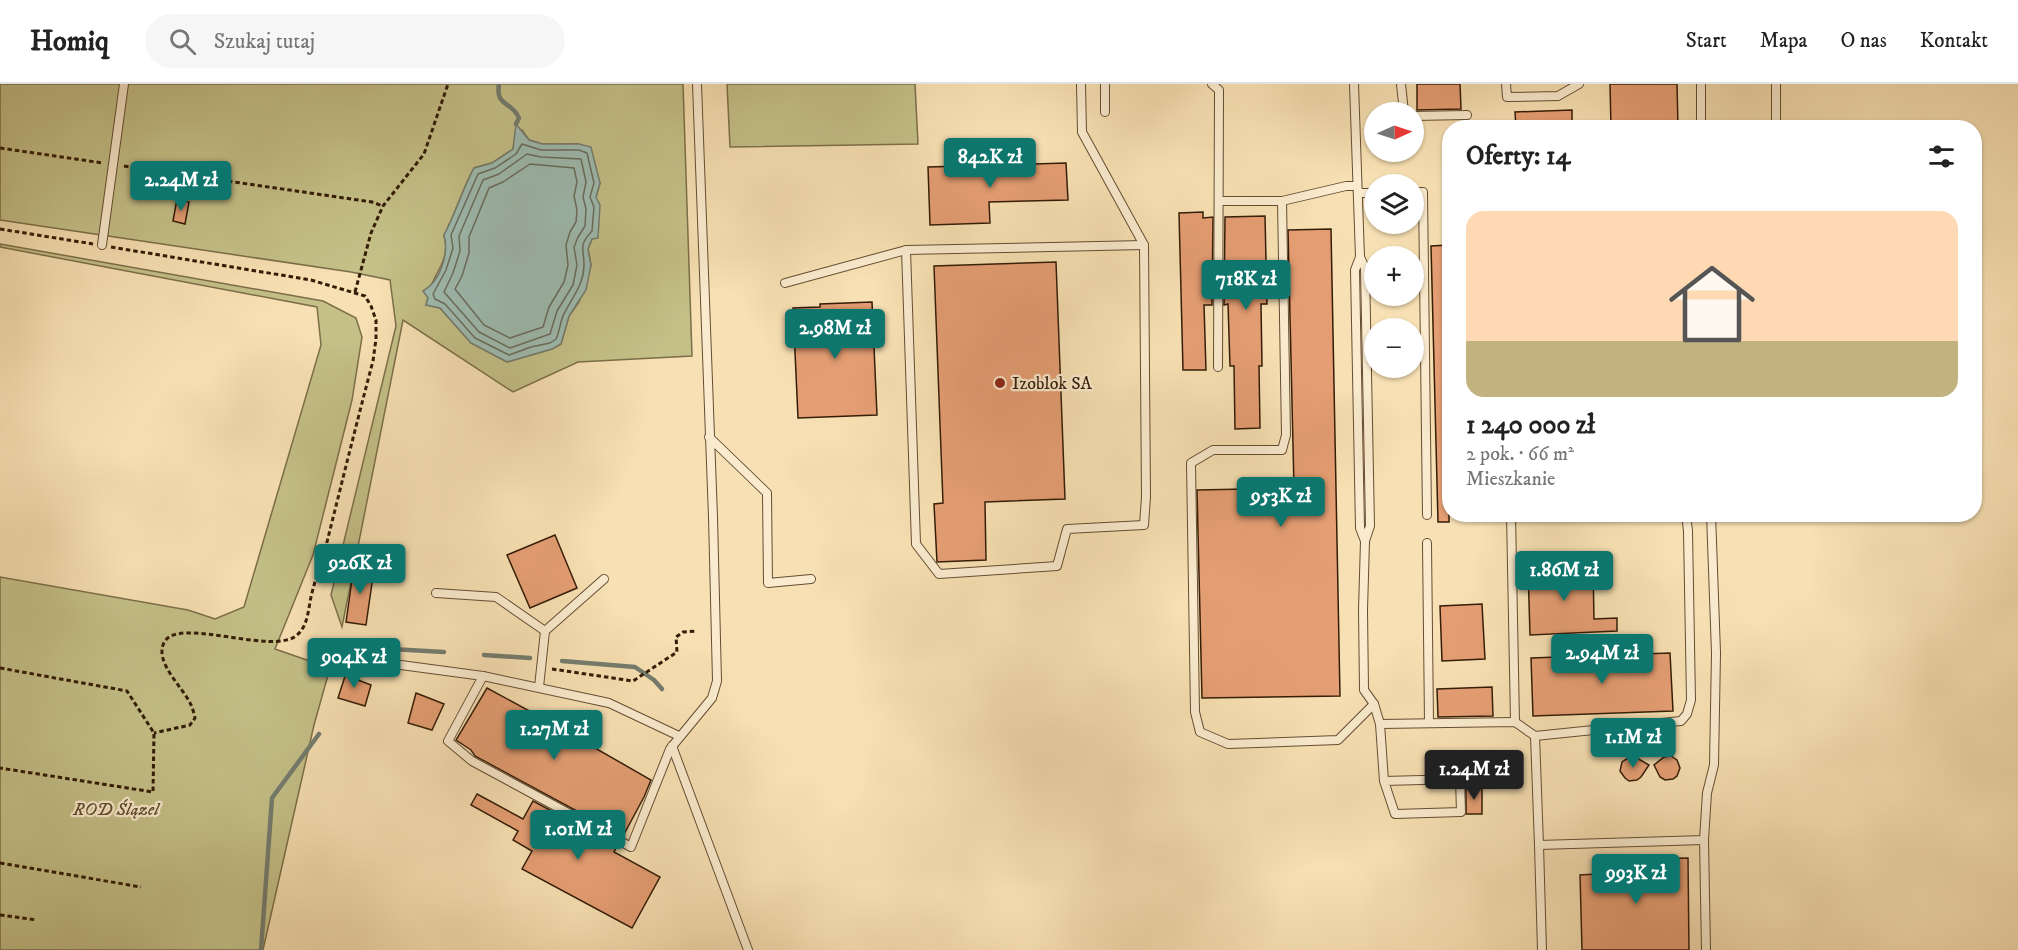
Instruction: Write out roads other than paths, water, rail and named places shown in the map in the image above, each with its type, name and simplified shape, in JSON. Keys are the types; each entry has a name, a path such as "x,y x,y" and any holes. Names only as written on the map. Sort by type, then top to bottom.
{"lane":[{"path":"102,245 124,84"},
{"path":"483,676 448,741 472,761 631,847 672,746 712,698 717,681 697,84"},
{"path":"906,250 916,544 939,574 1057,566 1067,529 1144,525 1146,497 1144,245 1082,132 1082,84"},
{"path":"1105,84 1106,112"},
{"path":"1212,84 1219,90 1218,367"},
{"path":"1354,84 1360,257 1355,270 1359,492 1360,528 1365,541 1364,690 1374,704 1380,724 1384,781 1395,814 1461,812 1460,779 1384,781"},
{"path":"1401,84 1403,102"},
{"path":"1506,84 1507,98 1558,96 1579,84"},
{"path":"1701,84 1701,120"},
{"path":"1776,84 1776,120"},
{"path":"1424,116 1467,115"},
{"path":"1219,201 1282,201 1346,186 1364,191"},
{"path":"1282,201 1286,435 1282,450 1213,450 1191,463 1195,712 1200,732 1228,744 1338,740 1374,704"},
{"path":"1424,234 1427,515"},
{"path":"785,283 906,250 1144,245"},
{"path":"709,437 767,493 768,583 811,579"},
{"path":"1511,522 1515,722"},
{"path":"1380,724 1515,722 1535,736 1681,721 1687,714 1691,700 1687,522"},
{"path":"1706,950 1704,840 1707,793 1713,765 1716,653 1711,522"},
{"path":"1426,543 1428,723"},
{"path":"538,687 545,631 604,579"},
{"path":"436,593 496,597 545,631"},
{"path":"356,658 483,676 609,703 679,736"},
{"path":"1535,736 1542,950"},
{"path":"672,746 748,950"},
{"path":"1539,845 1704,840"}],"water":[{"path":"516,124 529,140 542,144 579,144 591,147 600,183 596,197 600,205 598,238 592,239 588,249 591,265 586,290 569,316 561,344 552,349 507,362 471,343 440,308 426,305 428,298 423,291 435,281 439,274 444,258 444,235 474,168 492,163 513,149"}],"waterway":[{"path":"499,84 499,97 519,118 516,124"},
{"path":"338,646 444,652"},
{"path":"484,655 530,658"},
{"path":"562,661 635,667 654,680 662,689"},
{"path":"261,950 272,798 319,734"}],"place":[{"name":"Izoblok SA","path":"1000,383"}],"park label":[{"name":"ROD Ślązel","path":"116,809"}]}
